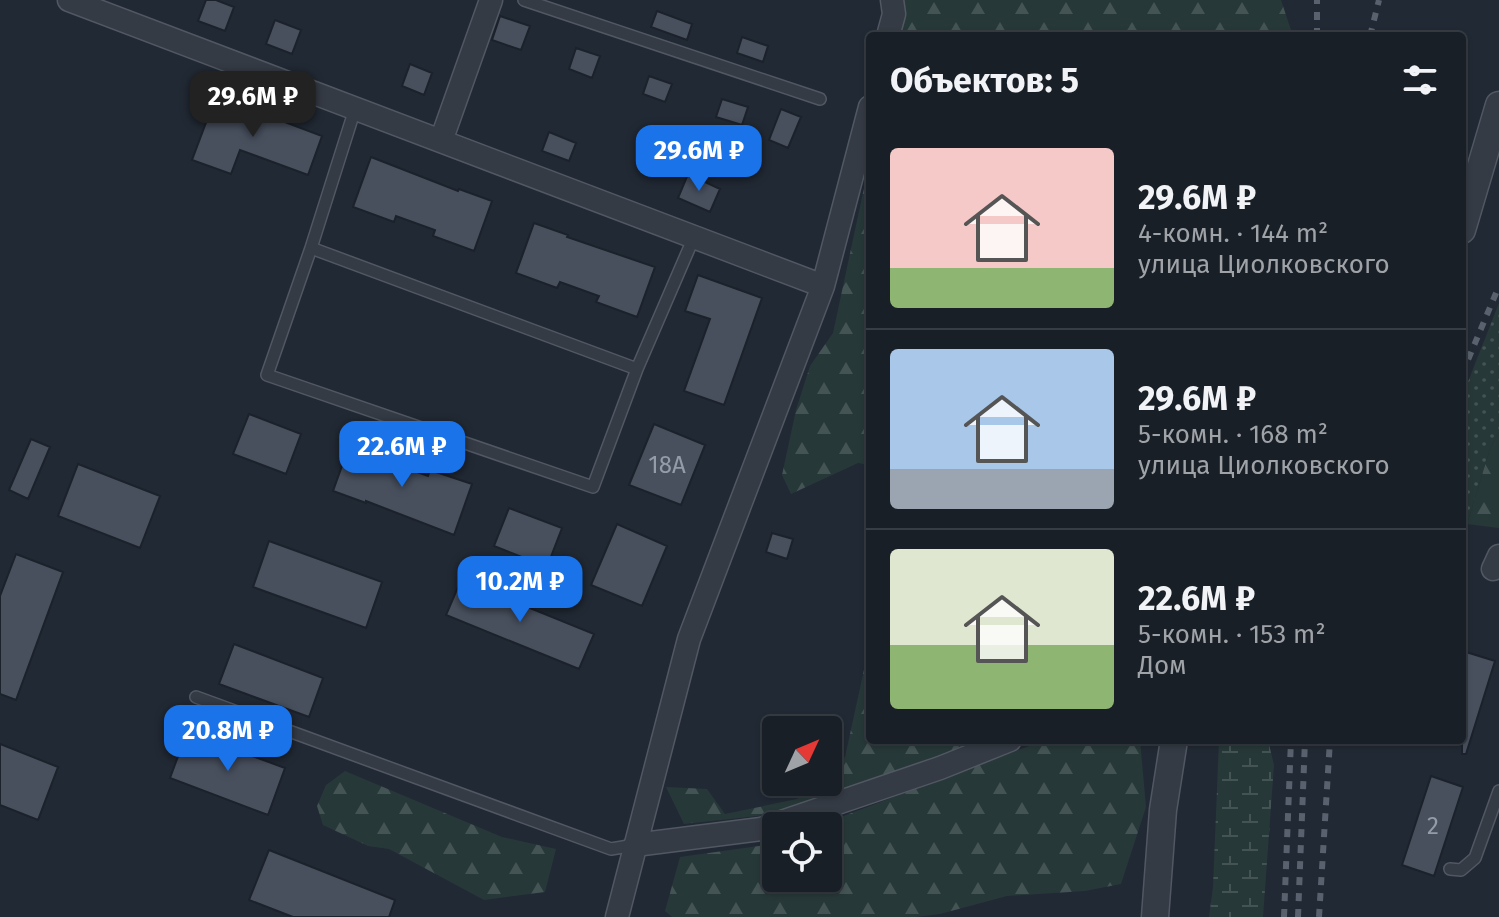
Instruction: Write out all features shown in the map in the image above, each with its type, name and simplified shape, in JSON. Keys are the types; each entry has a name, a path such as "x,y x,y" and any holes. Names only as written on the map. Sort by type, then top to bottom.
{"street":[{"path":"69,0 93,4 355,109 823,286"},
{"path":"441,141 491,0"},
{"path":"889,32 894,14 892,0"},
{"path":"1466,216 1499,105"},
{"path":"617,917 689,639 823,286 866,122"},
{"path":"635,845 761,829 940,768 1000,744"},
{"path":"1155,917 1163,810 1173,744"}],"lane":[{"path":"524,0 820,99"},
{"path":"355,109 267,375 593,487 637,369 694,237"},
{"path":"311,248 637,369"},
{"path":"196,697 611,849 635,845"},
{"path":"1450,869 1461,870 1475,858 1499,791"}],"green space":[{"path":"899,0 1281,0 1292,32 896,32"},
{"path":"866,179 866,464 858,463 791,494 782,475 796,410 810,366 833,333"},
{"path":"1499,303 1499,432 1490,449 1467,524 1466,524 1466,387"},
{"path":"1499,432 1499,528 1467,524 1490,449"},
{"path":"866,660 866,744 968,744 842,795 842,760"},
{"path":"1034,744 1140,744 1146,807 1121,884 1085,891 1007,896 940,914 916,917 672,917 665,911 680,857 762,846 762,892 842,892 842,817"},
{"path":"1219,744 1269,744 1274,765 1263,917 1209,917"},
{"path":"345,771 502,837 556,849 545,892 484,900 389,849 368,846 323,825 317,806 326,785"},
{"path":"666,787 707,789 725,814 800,796 840,796 803,811 762,812 762,815 684,824"}],"building":[{"path":"206,0 216,0 234,7 225,31 198,21"},
{"path":"657,11 692,24 687,40 651,27"},
{"path":"500,16 530,26 521,50 492,40"},
{"path":"275,20 301,30 292,54 266,44"},
{"path":"742,37 768,46 763,62 737,53"},
{"path":"576,48 600,56 592,78 569,69"},
{"path":"410,64 432,73 424,95 402,86"},
{"path":"649,76 672,84 665,102 643,94"},
{"path":"216,96 322,136 308,175 240,150 231,174 192,160"},
{"path":"722,99 748,107 742,125 716,117"},
{"path":"781,109 801,117 788,148 769,140"},
{"path":"673,127 696,135 688,160 665,151"},
{"path":"549,132 576,143 569,161 542,151"},
{"path":"371,157 492,201 474,251 433,236 435,230 396,216 394,222 353,207"},
{"path":"688,174 720,189 710,212 678,198"},
{"path":"534,223 655,267 637,317 596,302 599,296 560,282 557,288 516,273"},
{"path":"698,275 762,298 724,405 684,391 710,319 685,311"},
{"path":"249,414 301,434 286,474 233,454"},
{"path":"654,424 705,445 681,505 629,485"},
{"path":"31,439 50,447 28,499 9,490"},
{"path":"351,441 391,455 389,462 428,476 430,470 472,484 454,535 333,491"},
{"path":"78,464 160,496 140,548 58,516"},
{"path":"509,508 562,528 547,567 494,546"},
{"path":"617,524 667,546 642,606 591,585"},
{"path":"772,533 793,539 787,559 766,552"},
{"path":"269,541 382,582 366,628 253,587"},
{"path":"16,554 63,572 16,700 0,694 0,596"},
{"path":"461,580 594,634 579,669 446,615"},
{"path":"234,644 323,678 309,717 219,684"},
{"path":"1466,652 1495,661 1466,754 1462,754 1462,744 1466,744"},
{"path":"187,732 285,768 268,815 170,778"},
{"path":"0,744 58,767 38,820 0,805"},
{"path":"1431,776 1463,787 1434,876 1402,865"},
{"path":"269,850 395,900 389,917 293,917 249,900"}],"railway":[{"path":"1317,0 1317,32"},
{"path":"1371,32 1379,0"},
{"path":"1466,364 1499,286"},
{"path":"1284,917 1291,744"},
{"path":"1298,917 1305,744"},
{"path":"1319,917 1330,744"}]}
